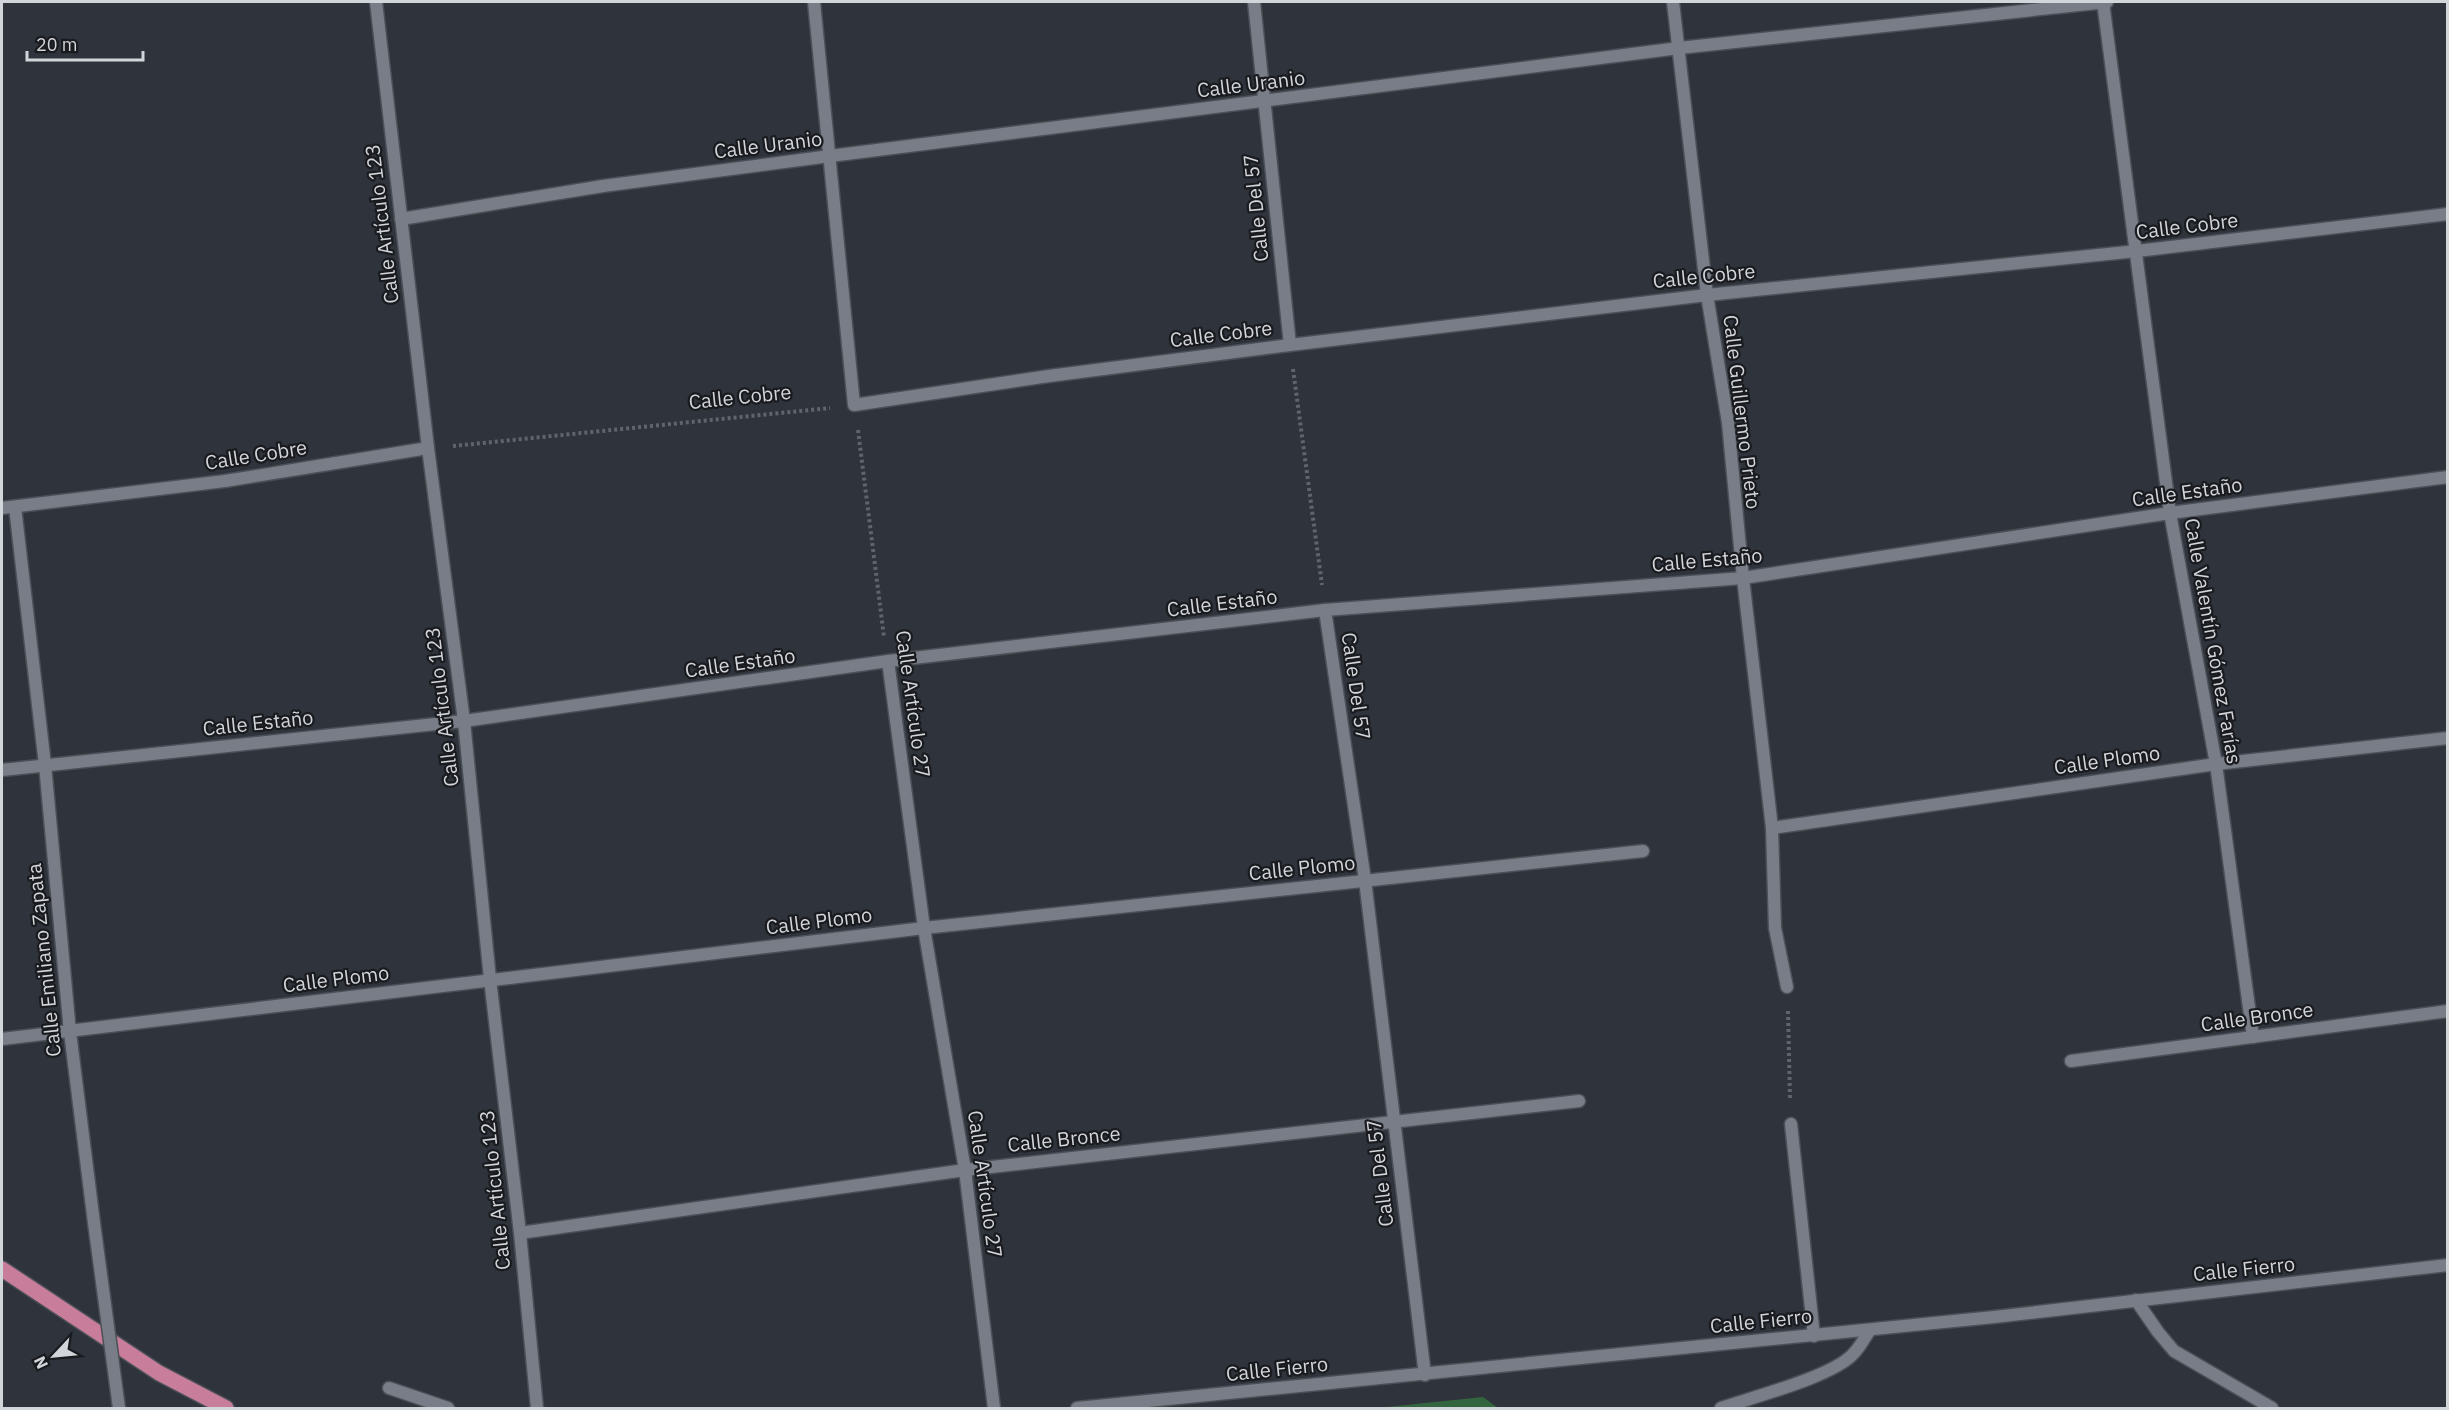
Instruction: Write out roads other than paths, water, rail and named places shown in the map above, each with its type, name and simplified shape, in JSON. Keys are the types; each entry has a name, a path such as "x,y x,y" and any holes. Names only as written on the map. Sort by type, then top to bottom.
{"main road":[{"path":"2,1269 159,1374 226,1408"}],"street":[{"name":"Calle Artículo 123","path":"376,2 428,448 464,721 537,1408"},
{"path":"814,2 830,156"},
{"name":"Calle Del 57","path":"1254,2 1290,345"},
{"name":"Calle Guillermo Prieto","path":"1673,2 1707,295 1728,423 1743,578 1772,828 1775,928 1787,987"},
{"name":"Calle Uranio","path":"401,219 603,186 1678,48 2105,2"},
{"name":"Calle Valentín Gómez Farías","path":"2105,2 2170,513 2216,765 2253,1037"},
{"name":"Calle Cobre","path":"830,156 854,405 1049,376 1707,295 2137,251 2448,214"},
{"name":"Calle Cobre","path":"2,508 225,481 428,448"},
{"name":"Calle Estaño","path":"2,770 464,721 888,661 1325,610 1743,578 2170,513 2448,477"},
{"name":"Calle Emiliano Zapata","path":"15,507 45,765 70,1032 119,1408"},
{"name":"Calle Del 57","path":"1325,610 1365,880 1425,1375"},
{"name":"Calle Artículo 27","path":"888,661 924,928 965,1170 994,1408"},
{"name":"Calle Plomo","path":"1772,828 2216,765 2448,738"},
{"name":"Calle Plomo","path":"2,1039 924,928 1643,851"},
{"name":"Calle Bronce","path":"2071,1061 2448,1011"},
{"name":"Calle Bronce","path":"520,1233 965,1170 1579,1101"},
{"path":"1791,1124 1814,1336"},
{"name":"Calle Fierro","path":"1077,1408 1814,1336 2448,1265"},
{"path":"2136,1300 2174,1351 2272,1408"},
{"path":"1721,1408 1839,1366 1854,1354 1870,1330"},
{"path":"389,1388 448,1408"}]}
